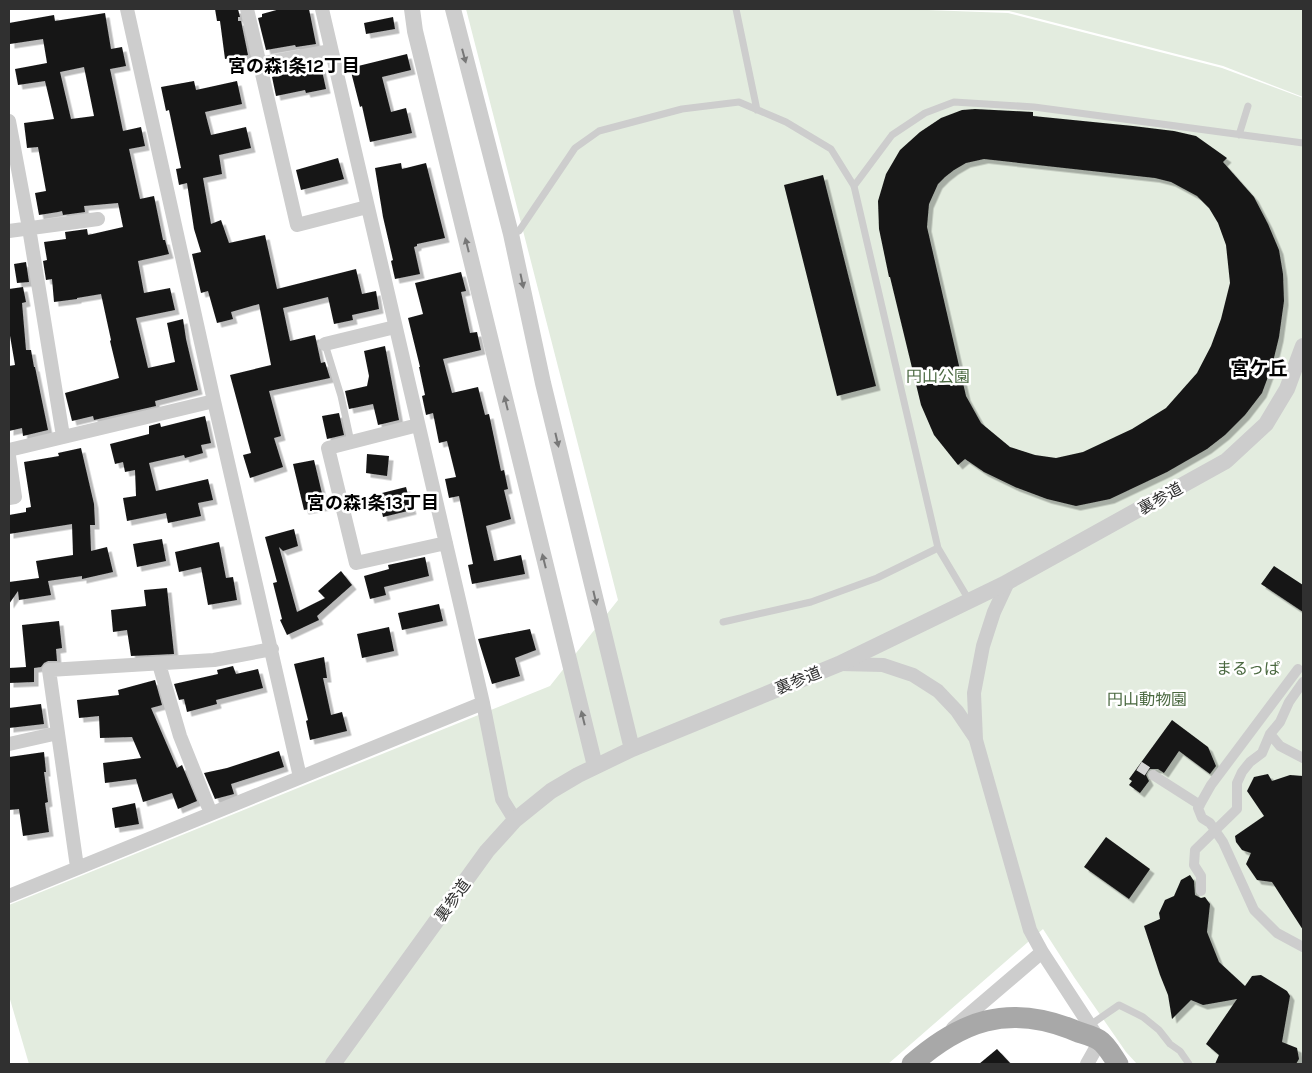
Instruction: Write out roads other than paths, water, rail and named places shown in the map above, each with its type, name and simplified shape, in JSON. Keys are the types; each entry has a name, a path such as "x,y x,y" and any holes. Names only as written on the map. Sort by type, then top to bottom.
{"main road":[{"path":"919,1058 956,1032 983,1021 1014,1017 1039,1019 1095,1033 1118,1064"}],"street":[{"path":"127,9 300,776"},
{"path":"247,9 297,226 367,207"},
{"path":"322,9 483,704 502,799 514,820"},
{"path":"412,9 415,31 595,766"},
{"path":"453,9 511,234 543,383 632,749"},
{"path":"260,64 331,51"},
{"path":"9,121 29,228 63,436"},
{"path":"9,231 98,219"},
{"path":"325,344 396,328"},
{"name":"裏参道","path":"333,1064 487,852 514,820 551,791 595,766 632,749 839,664 970,601 1008,582 1226,461 1266,424 1288,389 1303,346"},
{"path":"9,450 214,401"},
{"path":"418,425 328,448 356,563 446,543"},
{"path":"9,456 15,496 9,498"},
{"path":"1008,582 994,612 983,646 974,693 976,740 1030,930 1042,952 1095,1033 1087,1064"},
{"path":"77,867 49,670 214,660 272,649"},
{"path":"159,664 180,736 208,806"},
{"path":"839,664 883,665 913,675 938,691 957,711 976,740"},
{"path":"1298,669 1212,785 1198,808 1202,818 1210,823 1233,862 1254,910 1277,933 1303,947"},
{"path":"1201,891 1201,876 1194,865 1195,850 1237,809 1237,783 1242,772 1250,762 1262,753 1270,734 1280,722 1289,702 1303,682"},
{"path":"9,896 300,776 483,704"},
{"path":"9,744 58,732"},
{"path":"1270,734 1280,746 1303,758"},
{"path":"1153,775 1200,805"},
{"path":"919,1058 1042,952"}],"lane":[{"path":"736,9 757,110"},
{"path":"511,234 519,231 575,148 600,131 682,109 739,102 786,122 831,149 854,186 938,548 970,601"},
{"path":"854,186 892,134 925,113 954,102 1034,107 1303,143"},
{"path":"1240,135 1248,106"},
{"path":"325,344 341,396 351,442"},
{"path":"723,622 811,602 877,578 938,548"},
{"path":"1095,1033 1119,1004 1143,1017 1159,1030 1170,1044 1180,1051 1189,1064"}],"tunnel":[{"path":"1139,766 1153,775"}],"district":[{"name":"宮の森1条12丁目","path":"294,66"},
{"name":"宮ケ丘","path":"1259,368"},
{"name":"宮の森1条13丁目","path":"373,503"}],"park label":[{"name":"円山公園","path":"938,376"},
{"name":"まるっぱ","path":"1248,668"},
{"name":"円山動物園","path":"1147,699"}]}
